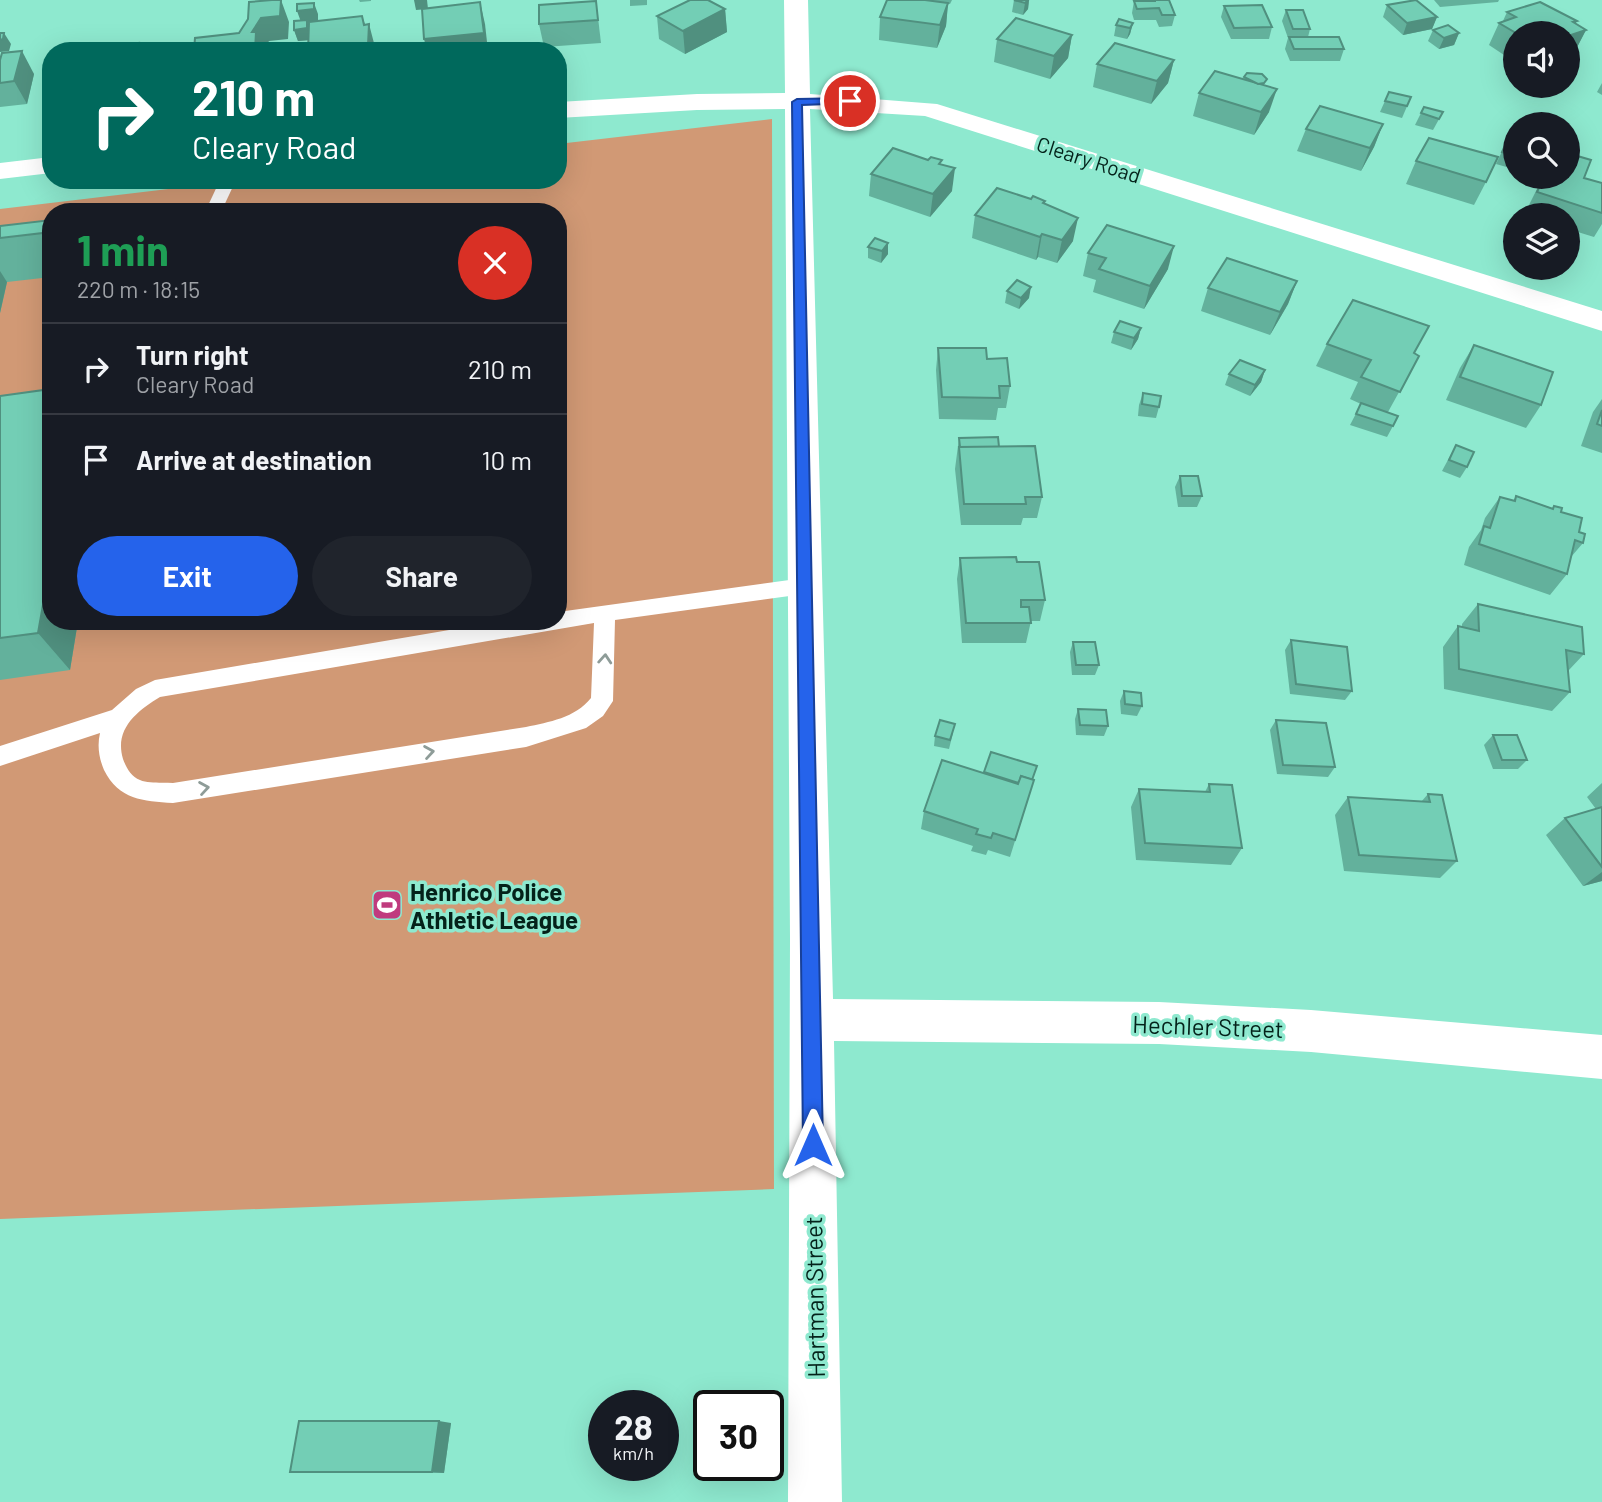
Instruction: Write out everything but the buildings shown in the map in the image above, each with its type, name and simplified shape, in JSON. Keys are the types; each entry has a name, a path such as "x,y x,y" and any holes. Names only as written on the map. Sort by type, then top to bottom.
{"street":[{"name":"Hartman Street","path":"796,0 813,1020 815,1502"},
{"name":"Cleary Road","path":"567,109 680,103 850,101 928,109 1602,321"},
{"path":"0,171 42,166"},
{"name":"Hechler Street","path":"813,1020 1159,1023 1311,1031 1602,1057"}],"lane":[{"path":"567,618 804,586"},
{"path":"500,630 155,689 133,701 117,718 110,736 111,757 121,779 136,790 173,793 526,737 564,727 597,710 602,701 605,612"},
{"path":"0,756 117,718"}],"shaded area":[{"name":"Henrico Police Athletic League","path":"772,119 774,1189 0,1219 0,209 42,204 42,630 567,630 567,203 50,203 168,189 567,189 567,143"}],"place":[{"name":"Henrico Police Athletic League","path":"387,905"}],"route":[{"path":"813,1145 797,102 850,101"}]}
